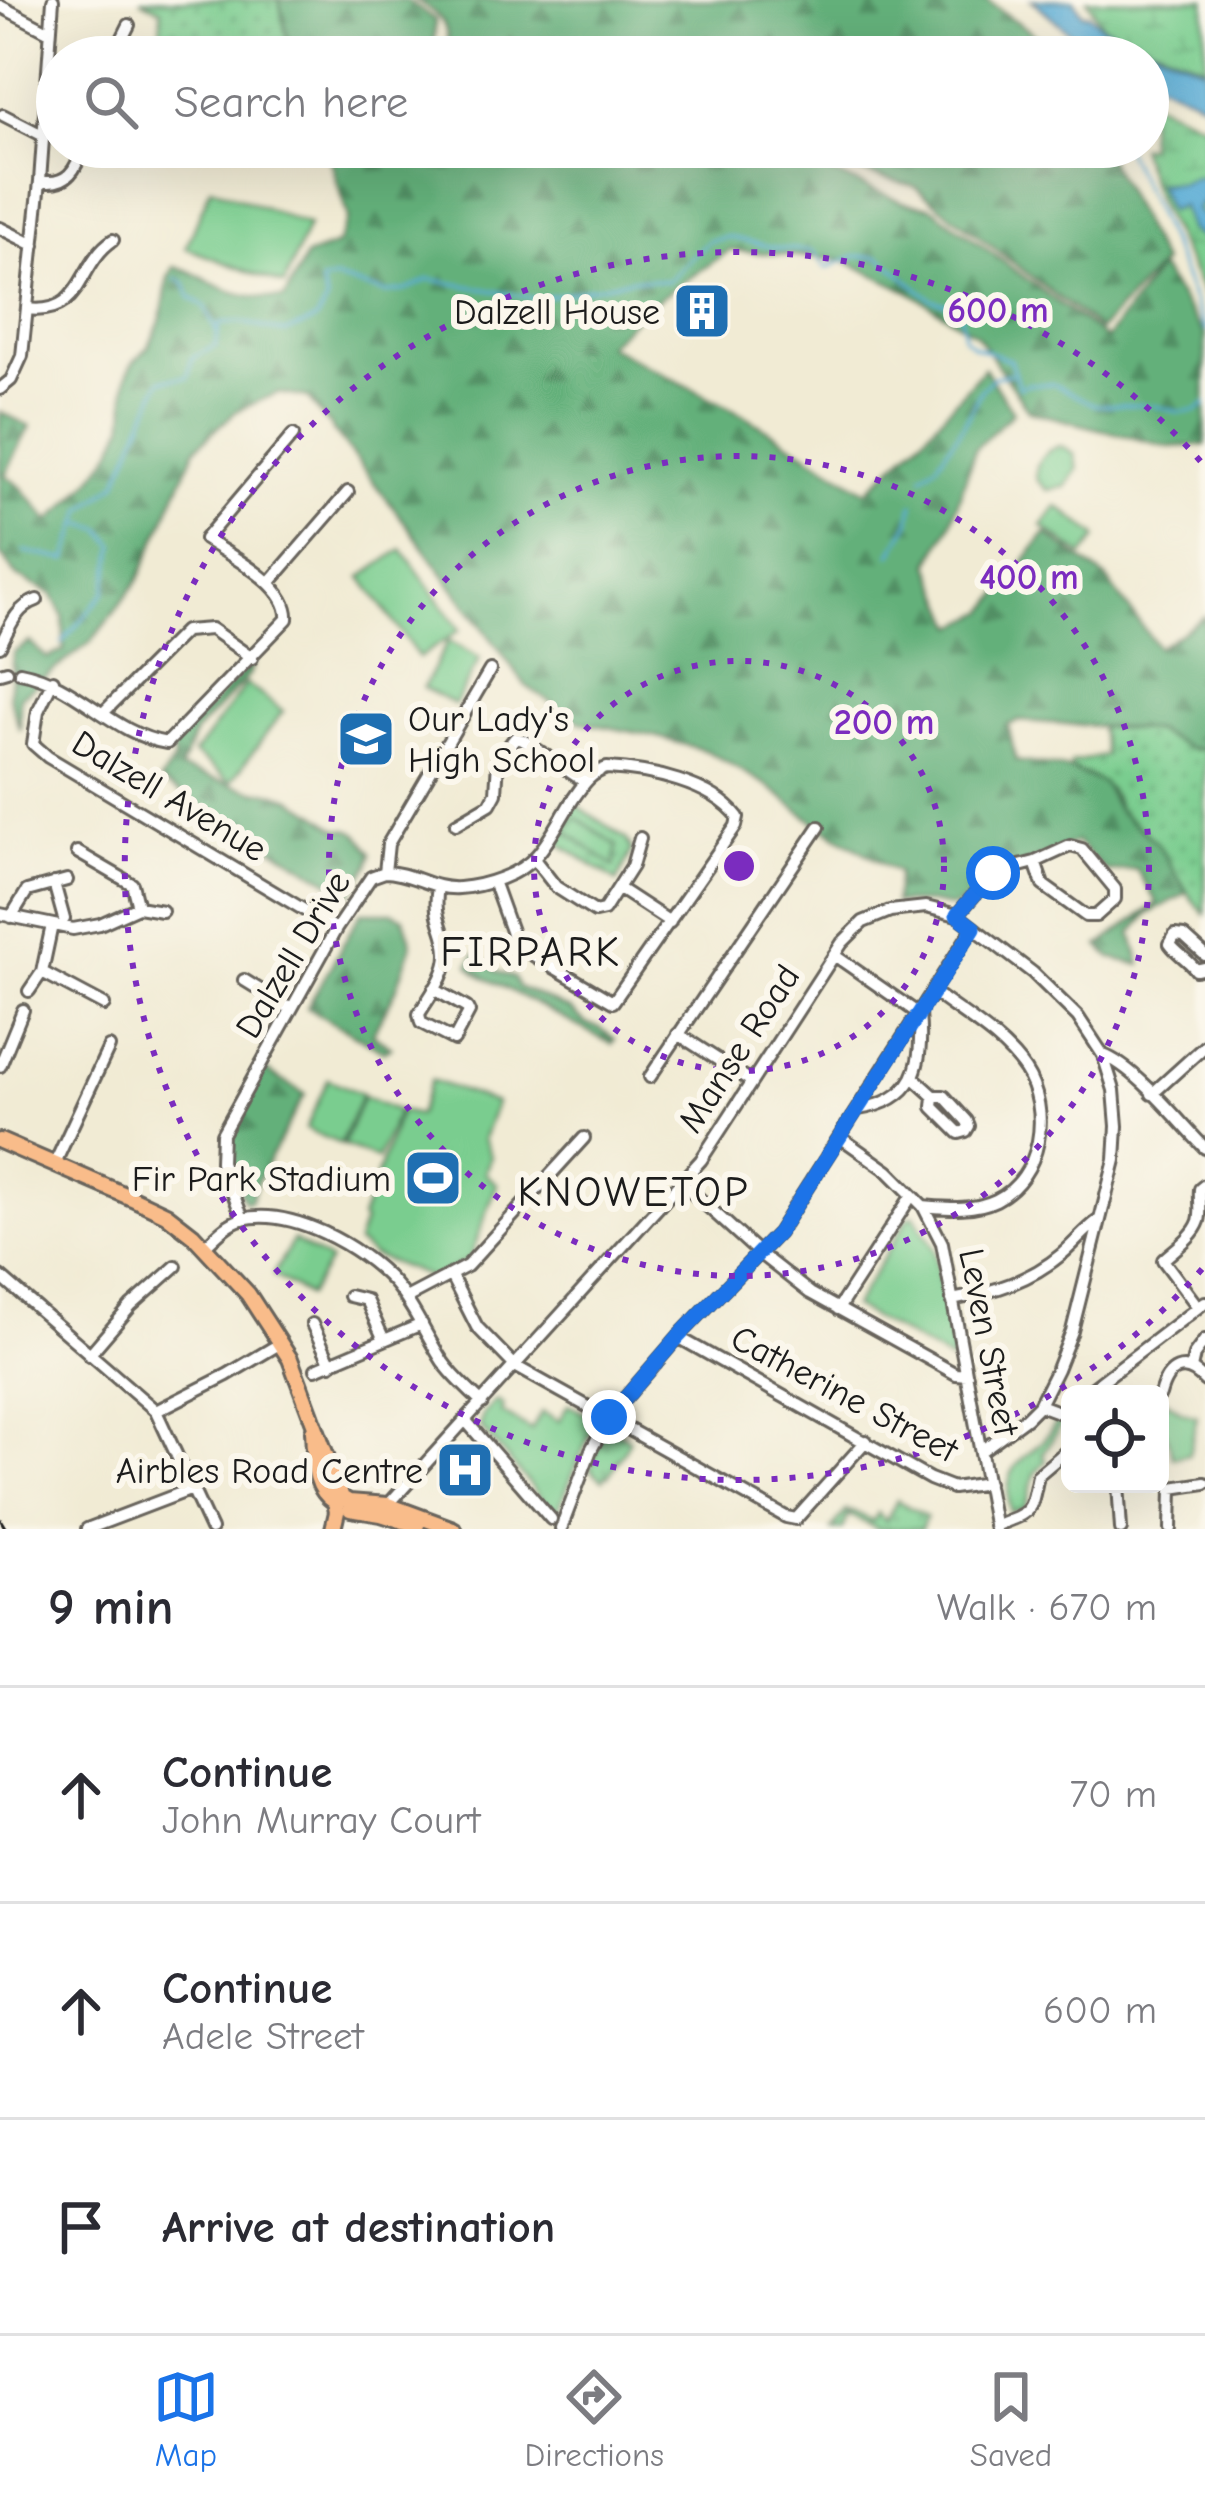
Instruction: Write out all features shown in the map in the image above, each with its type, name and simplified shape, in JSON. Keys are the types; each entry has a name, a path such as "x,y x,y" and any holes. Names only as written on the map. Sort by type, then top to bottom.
{"main road":[{"path":"0,1141 180,1223 248,1294 280,1342 313,1417 319,1484 326,1497 428,1529"},
{"path":"343,1506 388,1505 453,1529"},
{"path":"334,1529 343,1506"}],"street":[{"path":"50,36 53,0"},
{"path":"0,6 50,32"},
{"path":"124,36 129,25"},
{"path":"3,115 36,132"},
{"path":"0,389 11,380 22,356 41,168"},
{"path":"40,181 61,182 75,168"},
{"path":"0,228 34,245"},
{"path":"27,309 51,310 62,305 79,287 99,251 113,240"},
{"path":"9,672 53,680 143,739 167,743 287,619 288,608 270,583 205,539 293,434"},
{"path":"270,583 348,492"},
{"path":"0,646 16,615 37,600"},
{"path":"103,713 185,631 211,628 251,658"},
{"name":"Dalzell Drive","path":"243,1219 221,1162 222,1134 336,929 371,877 385,872 388,844 490,670"},
{"name":"Dalzell Avenue","path":"53,680 38,711 33,744 48,758 336,929"},
{"path":"456,824 490,803 496,793 498,760 515,738 585,782"},
{"path":"385,872 438,887 461,888 493,880 534,860 585,782 601,769 692,784 736,813 736,826 613,1002 516,945 493,880"},
{"path":"650,1077 819,827"},
{"path":"534,860 556,887 595,912 604,910 632,866 640,838"},
{"path":"981,1451 1039,1405 1072,1330 1115,1160 1114,1090 1103,1055 1078,1017 1033,974 957,915 993,873 1070,846 1082,849 1115,889 1115,899 1096,916 1086,916 1043,885 1035,862"},
{"path":"76,852 93,869 132,884 138,907"},
{"path":"6,915 27,891 60,882 58,922 42,972 29,992"},
{"path":"434,989 469,1012 454,1040 421,1023 418,1014 447,960 436,916 438,887"},
{"path":"618,888 670,922"},
{"path":"6,915 58,922 73,929 100,924 138,907 162,911"},
{"name":"Manse Road","path":"388,1505 682,1184 842,943 863,922 890,911 926,907 957,915"},
{"path":"561,1529 609,1417 778,1233 974,928"},
{"path":"1205,956 1184,935 1171,938 1174,950 1196,970 1205,968"},
{"path":"834,955 919,1014 922,1044 913,1077 901,1092 858,1109"},
{"path":"42,972 104,1005"},
{"path":"244,980 291,1009"},
{"path":"923,1206 976,1207 1013,1188 1033,1159 1040,1119 1034,1087 1011,1052 933,992"},
{"path":"0,1066 23,1010"},
{"path":"0,1026 14,1031"},
{"path":"678,1034 752,1081"},
{"path":"1152,1094 1205,1046"},
{"path":"55,1163 110,1047"},
{"path":"1103,1055 1131,1071 1205,1148"},
{"path":"913,1077 934,1096"},
{"name":"Leven Street","path":"840,1137 888,1171 923,1206 942,1243 995,1527"},
{"path":"406,1298 475,1259 584,1138"},
{"path":"682,1184 810,1293 956,1374 967,1375"},
{"path":"1097,1385 1202,1304 1163,1260 1194,1231 1201,1217 1200,1189 1205,1185"},
{"path":"838,1309 912,1195"},
{"path":"204,1247 227,1226 243,1219 285,1221 337,1239 373,1262 406,1298 446,1366 482,1403"},
{"path":"952,1300 1023,1280 1099,1220"},
{"path":"89,1355 131,1306 176,1266"},
{"path":"0,1276 156,1411 211,1529"},
{"path":"451,1276 477,1327 515,1366 799,1524 866,1441"},
{"path":"349,1296 366,1300 384,1340"},
{"path":"313,1324 331,1364"},
{"path":"316,1369 422,1324"},
{"name":"Catherine Street","path":"678,1337 930,1479 953,1488 987,1483"},
{"path":"1191,1370 1205,1340"},
{"path":"156,1411 280,1342"},
{"path":"1163,1385 1171,1371 1191,1370 1205,1381"},
{"path":"1039,1405 1061,1410"},
{"path":"466,1421 550,1519"},
{"path":"995,1527 1027,1512 1038,1475 1061,1456"},
{"path":"1171,1529 1172,1488 1205,1483"},
{"path":"87,1528 192,1489"},
{"path":"1119,1493 1121,1529"}],"green space":[{"path":"140,0 279,0 287,36 160,36 161,10"},
{"path":"279,0 406,0 435,20 435,36 287,36"},
{"path":"415,0 986,0 1037,36 447,36 432,11"},
{"path":"1087,0 1205,0 1205,66 1169,52 1169,36 1127,36 1104,27"},
{"path":"1169,109 1205,125 1205,297 1157,202 1146,168 1169,168"},
{"path":"333,168 815,168 903,202 931,207 1106,339 1159,268 1205,335 1205,445 1169,447 1029,411 976,334 910,292 843,260 730,250 647,307 607,345 746,416 867,491 984,368 1013,412 975,449 951,523 930,564 956,626 986,612 1046,533 1106,578 1158,648 1205,616 1205,749 1188,748 1154,730 1019,721 1008,725 1016,761 1065,768 1103,783 1118,811 1157,843 1187,893 1148,914 1132,933 1141,965 1111,958 1099,946 1157,903 1136,869 1107,872 1076,842 1015,869 995,869 954,908 894,903 898,873 814,822 765,784 707,751 581,722 526,686 308,398 278,393 235,412 196,448 138,581 92,641 20,697 20,730 9,696 13,653 30,642 47,658 64,651 63,616 53,595 17,576 0,554 0,412 30,426 5,475 50,521 93,477 119,438 127,375 156,331 174,267 238,293 284,299 306,256 337,245 348,218"},
{"path":"845,168 1113,168 1162,263 1100,330 914,186"},
{"path":"211,187 308,225 284,285 186,248"},
{"path":"1061,446 1074,454 1078,469 1066,487 1048,490 1037,480 1038,463"},
{"path":"1057,506 1096,535 1083,556 1042,526"},
{"path":"402,549 460,630 419,658 362,577"},
{"path":"448,641 480,658 455,705 423,688"},
{"path":"254,661 249,675 195,733 180,769 279,794 339,829 355,832 372,853 351,894 160,781 174,760 172,745"},
{"path":"246,684 283,711 231,782 194,754"},
{"path":"1100,727 1153,731 1189,749 1205,750 1205,914 1156,842 1118,810 1107,788 1070,768 1071,763 1105,755"},
{"path":"574,803 626,839 632,850 617,882 550,837"},
{"path":"576,817 617,846 614,867 566,831"},
{"path":"361,912 392,912 404,918 412,944 396,990 372,1034 391,1047 384,1051 307,1008"},
{"path":"476,954 496,971 514,978 518,987 598,1027 615,1039 612,1044 478,974 469,965"},
{"path":"265,1070 305,1094 250,1201 245,1202 229,1167 229,1141"},
{"path":"328,1079 362,1094 340,1144 306,1129"},
{"name":"Fir Park Stadium","path":"431,1080 496,1103 483,1139 491,1156 485,1173 497,1184 470,1259 434,1279 372,1255 357,1243 361,1219 400,1111 418,1115"},
{"path":"363,1096 398,1111 377,1159 343,1145"},
{"path":"914,1215 934,1249 955,1363 853,1307"},
{"path":"293,1240 329,1261 308,1296 273,1275"},
{"path":"497,1400 503,1406 501,1412 531,1430 542,1412 559,1421 568,1405 590,1416 593,1426 556,1515 480,1427 483,1414"},
{"path":"1169,1402 1197,1416 1189,1454 1173,1458"},
{"path":"1060,1416 1061,1426 1043,1454 1046,1461 1036,1473 1024,1508 1010,1512 1008,1493 1015,1468"},
{"path":"619,1432 630,1440 603,1480 590,1469 604,1434"},
{"path":"897,1500 926,1517 921,1529 878,1529 849,1515 843,1529 832,1529 847,1510 873,1521 878,1513 886,1521"}],"water":[{"path":"1032,0 1074,0 1083,14 1125,36 1074,36"},
{"path":"1169,54 1205,68 1205,103 1169,87"},
{"path":"1205,179 1205,199 1196,210 1205,218 1205,241 1189,230 1181,206 1168,211 1157,184"}],"waterway":[{"path":"1134,168 1205,330"},
{"path":"24,551 67,560 84,509 117,483 161,380 188,377 192,358 216,346 219,324 241,322 285,333 316,320 327,301 321,282 336,279 385,293 407,290 429,279 538,299 632,279 668,281 709,241 728,237 813,251 826,268 855,256 880,257 931,299 960,308 964,338 1010,360 1019,388 1053,384 1095,405 1151,405 1179,412 1205,404"},
{"path":"175,278 184,282 190,297 205,306 216,331"},
{"path":"922,476 937,464 981,390 994,377 1011,374"},
{"path":"896,547 891,554 910,522 913,504"},
{"path":"62,643 105,592 115,546 102,529 79,523"}],"railway":[{"path":"0,1519 6,1529"}],"place":[{"name":"Dalzell House","path":"702,311"},
{"name":"Our Lady's High School","path":"366,739"},
{"name":"Fir Park Stadium","path":"433,1178"},
{"name":"Airbles Road Centre","path":"465,1470"}],"district":[{"name":"FIRPARK","path":"531,951"},
{"name":"KNOWETOP","path":"634,1191"}],"route":[{"path":"609,1417 778,1233 974,928 957,915 993,873"}]}
